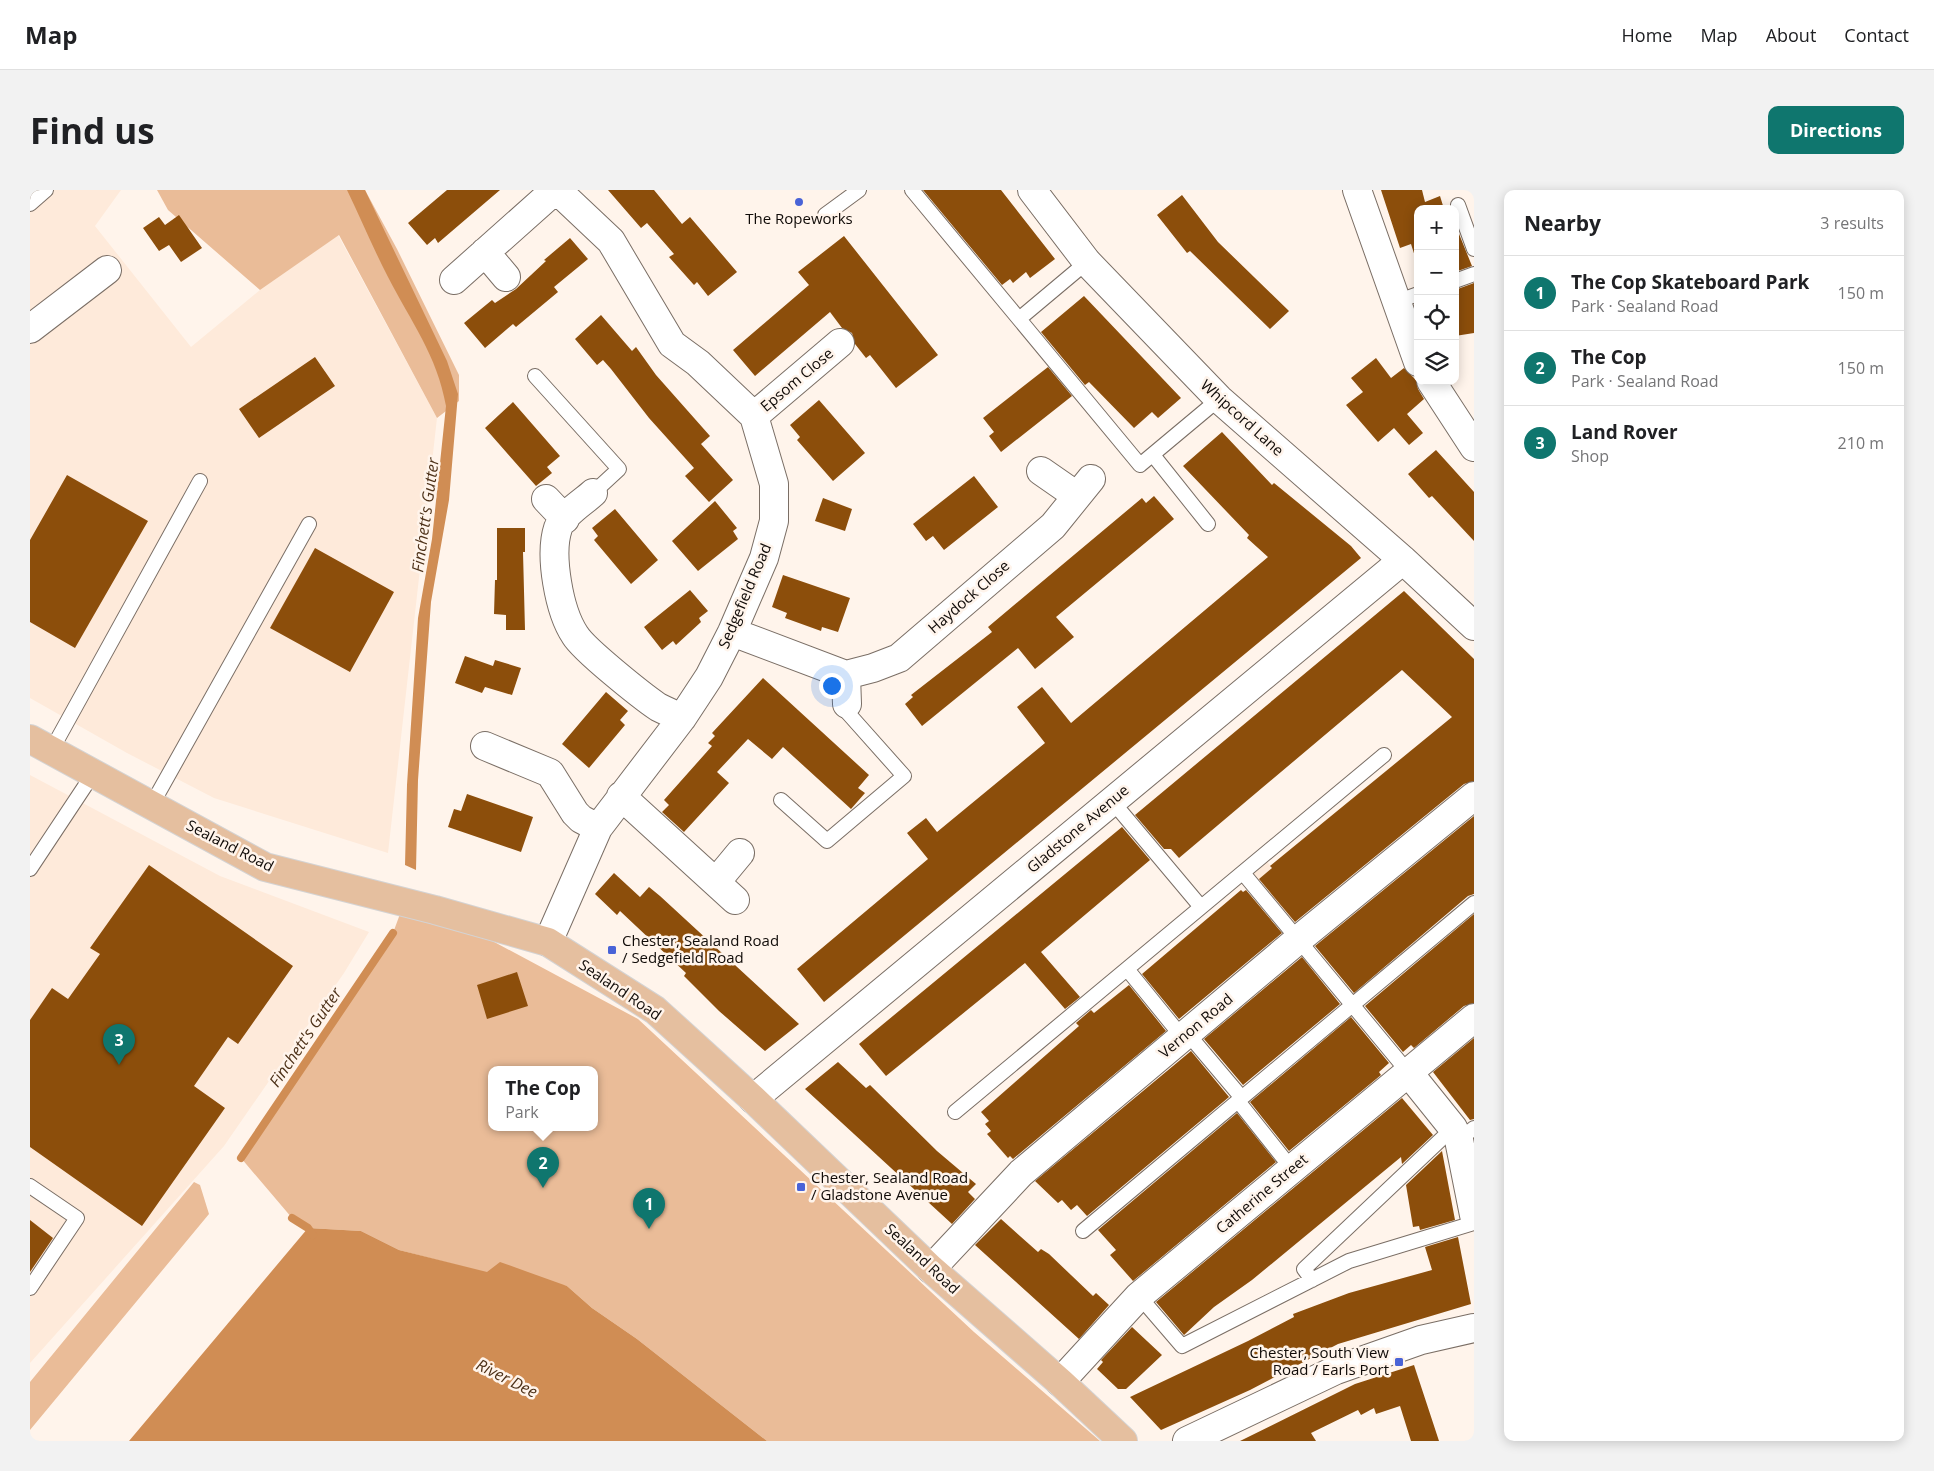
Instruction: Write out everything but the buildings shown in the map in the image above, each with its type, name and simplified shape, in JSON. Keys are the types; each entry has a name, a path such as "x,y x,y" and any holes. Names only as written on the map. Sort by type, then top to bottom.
{"main road":[{"name":"Sealand Road","path":"41,745 265,867 424,907 548,942 655,1010 753,1099 930,1269 1060,1382 1124,1441"}],"street":[{"path":"454,280 556,190 611,241 672,344 698,363 754,416"},
{"name":"Whipcord Lane","path":"1032,190 1087,262 1218,399 1403,560 1474,626"},
{"path":"1357,190 1407,298 1414,340"},
{"path":"485,252 506,276"},
{"path":"30,329 107,270"},
{"name":"Epsom Close","path":"754,416 840,343"},
{"path":"1434,385 1474,447"},
{"name":"Sedgefield Road","path":"548,942 598,828 682,718 709,677 732,632 764,558 774,521 774,484 754,416"},
{"name":"Haydock Close","path":"846,675 873,668 899,658 1053,526 1084,487 1041,471"},
{"path":"593,493 564,519 558,527 556,550 557,580 562,604 575,635 597,657 658,707 682,718"},
{"path":"546,499 564,519"},
{"name":"Gladstone Avenue","path":"753,1099 1403,560"},
{"path":"732,632 846,675 847,704"},
{"path":"485,746 550,773 575,813 598,828"},
{"path":"621,796 725,891 740,853"},
{"name":"Vernon Road","path":"930,1269 1021,1173 1299,939 1474,796"},
{"name":"Catherine Street","path":"1060,1382 1139,1296 1474,1018"},
{"path":"1408,1072 1462,1132 1474,1214"},
{"path":"1187,1441 1336,1370 1421,1340 1474,1328"}],"lane":[{"path":"30,204 46,190"},
{"path":"825,214 859,190"},
{"path":"912,190 1140,465 1218,399"},
{"path":"1459,208 1474,249"},
{"path":"1019,319 1087,262"},
{"path":"1459,280 1474,274"},
{"path":"535,376 619,469 593,493"},
{"path":"1153,455 1208,524"},
{"path":"41,745 200,481"},
{"path":"151,806 309,524"},
{"path":"780,800 827,841 904,776 847,712 847,704"},
{"path":"955,1112 1384,755"},
{"path":"30,869 93,774"},
{"path":"1112,800 1201,907"},
{"path":"1243,873 1408,1072"},
{"path":"1083,1231 1474,903"},
{"path":"1127,969 1240,1099 1292,1169"},
{"path":"1312,1280 1304,1269 1462,1132"},
{"path":"30,1186 77,1218 30,1288"},
{"path":"1139,1296 1182,1346 1349,1261 1474,1223"}],"shaded area":[{"path":"30,190 121,190 95,226 191,347 260,290 338,235 437,418 388,853 214,798 127,753 30,698"},
{"path":"157,190 365,190 397,249 459,375 459,401 437,418 339,235 260,290 168,210"},
{"path":"30,775 220,876 369,932 344,973 224,1146 30,1363"},
{"path":"1265,859 1307,910 1290,921 1249,872"},
{"path":"400,914 485,937 638,1019 974,1332 1100,1441 767,1441 637,1339 592,1308 567,1286 487,1273 399,1250 361,1231 308,1228 292,1218 241,1158 393,933"},
{"path":"194,1182 200,1185 209,1214 30,1430 30,1382"}],"water":[{"path":"347,190 365,190 447,361 458,394 449,500 431,602 418,780 416,870 405,865 407,785 418,618 432,539 446,406 442,388 430,355 383,266"},
{"name":"River Dee","path":"308,1228 361,1231 399,1250 487,1272 500,1262 567,1286 592,1308 637,1339 767,1441 129,1441"}],"waterway":[{"name":"Finchett's Gutter","path":"241,1158 393,933"},
{"name":"Finchett's Gutter","path":"292,1218 308,1228 313,1235"}],"place":[{"name":"The Ropeworks","path":"799,202"},
{"name":"Chester, Sealand Road / Sedgefield Road","path":"612,950"},
{"name":"Land Rover","path":"119,1065"},
{"name":"Chester, Sealand Road / Gladstone Avenue","path":"801,1187"},
{"name":"The Cop","path":"543,1188"},
{"name":"The Cop Skateboard Park","path":"649,1229"},
{"name":"Chester, South View Road / Earls Port","path":"1399,1362"}]}
